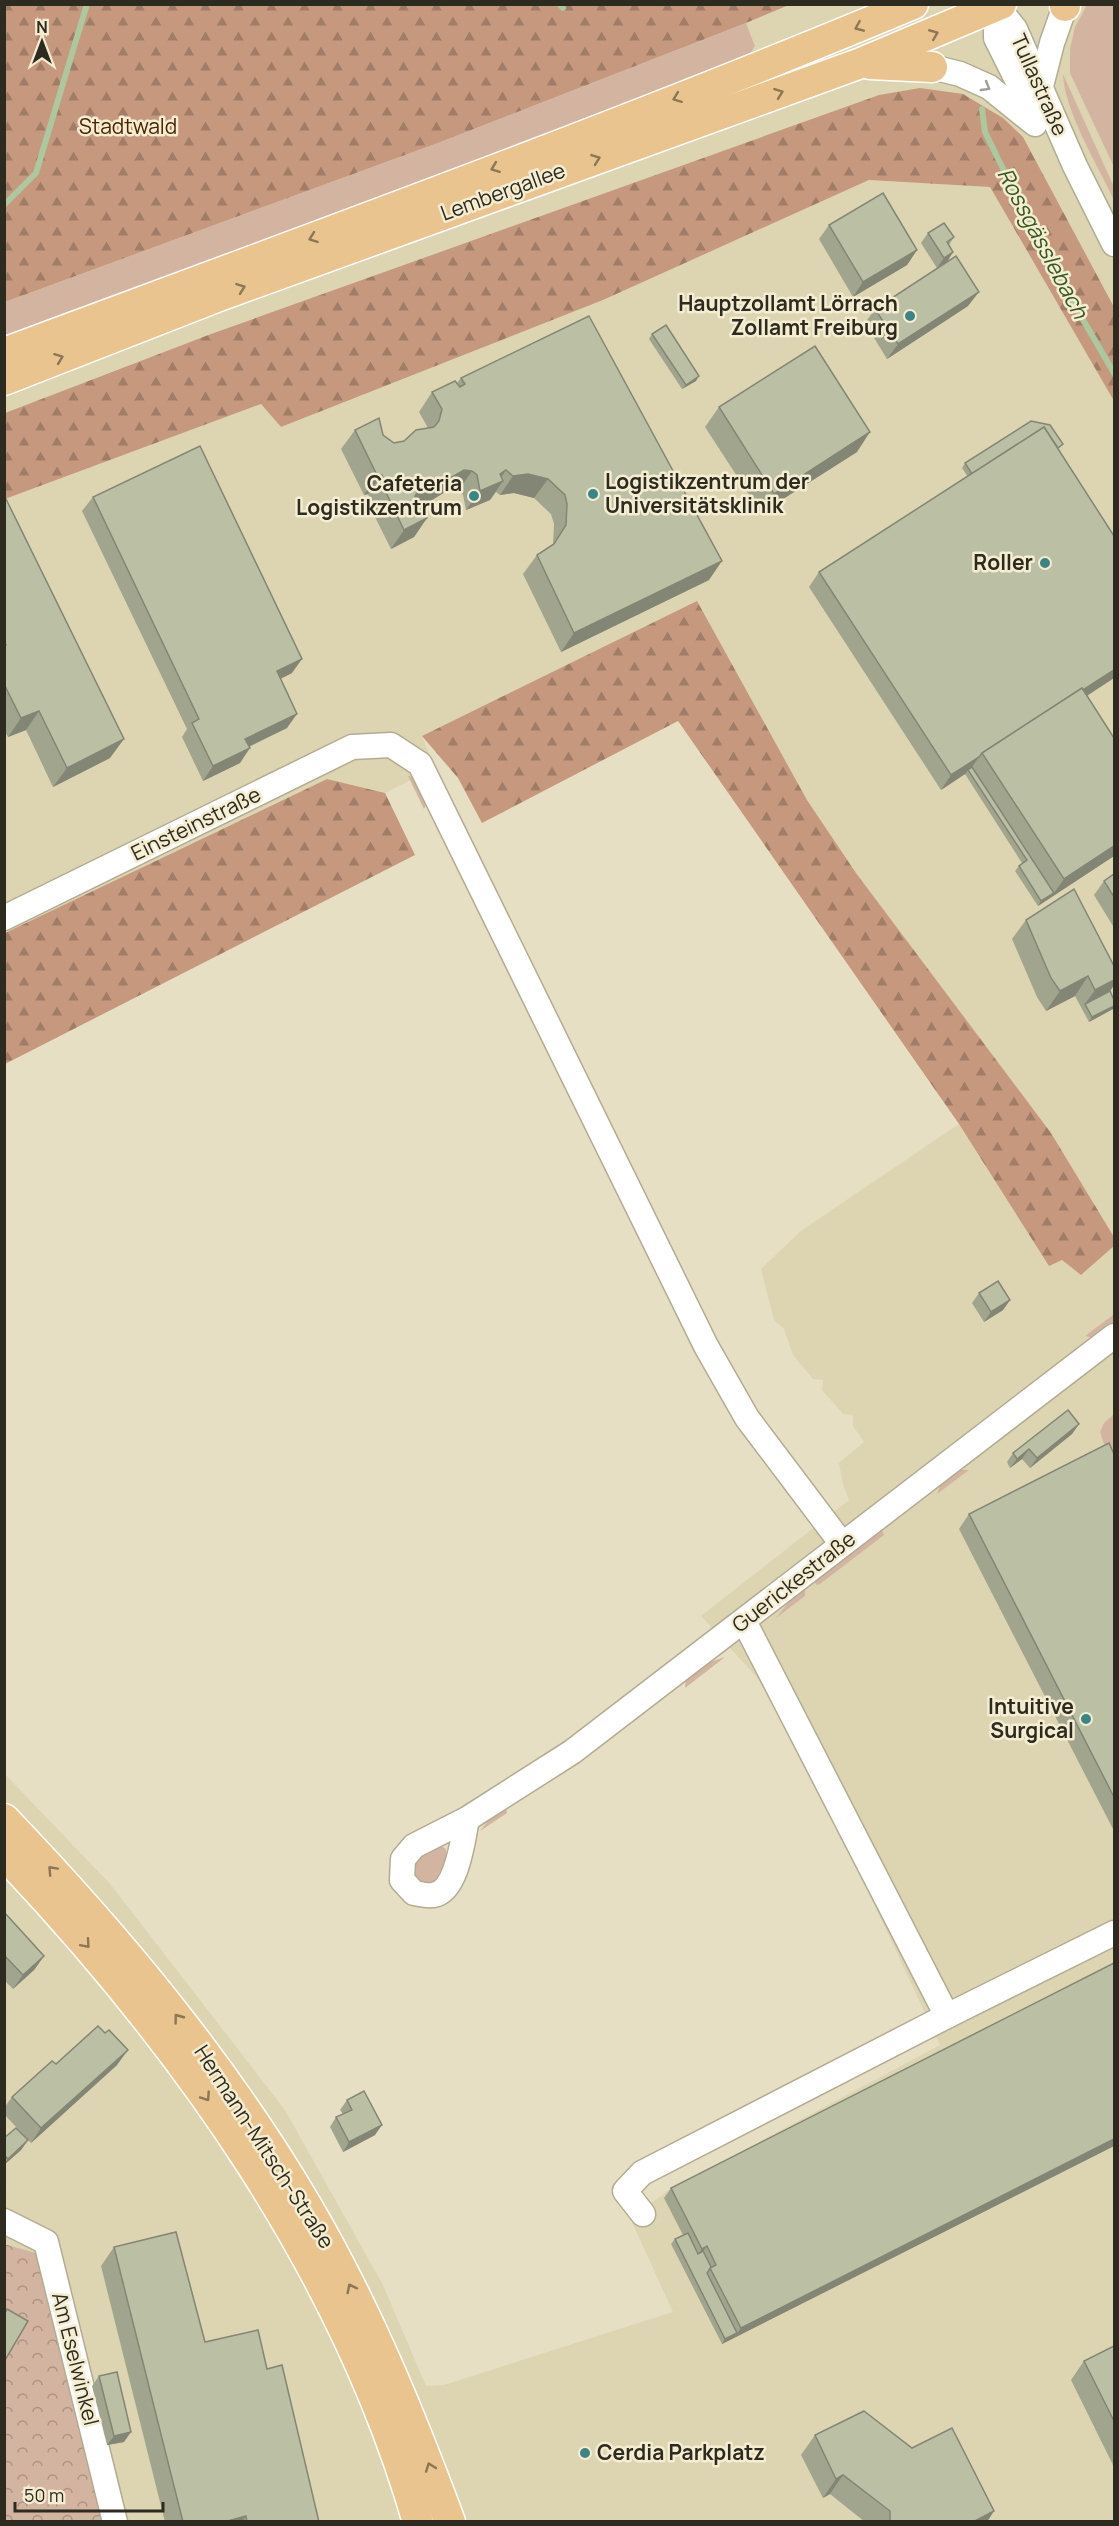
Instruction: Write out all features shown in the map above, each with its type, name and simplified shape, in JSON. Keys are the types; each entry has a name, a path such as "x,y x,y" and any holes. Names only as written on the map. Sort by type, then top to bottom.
{"main road":[{"name":"Lembergallee","path":"4,353 385,211 795,54 913,4"},
{"name":"Lembergallee","path":"4,380 240,288 861,63 998,5"},
{"path":"861,63 932,67"},
{"name":"Hermann-Mitsch-Straße","path":"4,1819 93,1914 158,1991 216,2068 308,2208 391,2370 450,2522"},
{"name":"Hermann-Mitsch-Straße","path":"4,1854 72,1927 148,2018 192,2076 254,2169 330,2302 369,2384 400,2460 418,2522"}],"street":[{"name":"Tullastraße","path":"998,5 1015,29 1040,90 1114,244"},
{"name":"Tullastraße","path":"998,5 996,38 1041,129 1075,166"},
{"path":"1040,90 1065,5"},
{"path":"932,67 960,74 989,87 1041,129"},
{"name":"Einsteinstraße","path":"4,918 352,747 391,745 420,764 706,1347 747,1418 842,1544"},
{"name":"Guerickestraße","path":"467,1819 572,1752 1114,1336"},
{"path":"744,1621 946,2016"},
{"path":"643,2214 625,2191 642,2173 946,2016 1114,1933"},
{"name":"Am Eselwinkel","path":"4,2222 46,2242 115,2522"}],"shaded area":[{"path":"789,5 1114,5 1114,307 1023,137 879,95 211,334 5,413 5,341 755,46 746,23"},
{"path":"869,180 990,187 1114,401 1114,1237 1051,1133 856,873 807,800 728,657 422,736 433,764 424,773 385,793 327,779 5,933 5,499 261,404 281,427 603,300"},
{"path":"959,1124 991,1173 1062,1260 1081,1275 1114,1246 1114,2521 104,2521 36,2253 5,2244 4,2186 7,2185 4,2182 4,1773 111,1885 285,2110 383,2285 426,2386 444,2385 673,2312 630,2218 669,2190 940,2045 829,1808 760,1681 701,1616 849,1500 843,1485 839,1463 864,1442 853,1426 853,1415 843,1414 822,1390 823,1380 813,1379 793,1355 784,1329 774,1320 761,1269 802,1230"}],"green space":[{"name":"Stadtwald","path":"5,4 789,5 438,143 5,302"},
{"path":"1087,5 1114,5 1114,167 1070,73 1070,49 1075,27"},
{"path":"746,23 755,46 747,59 5,341 5,302 438,143"},
{"path":"1063,74 1114,187 1114,200 1075,121"},
{"path":"920,88 963,94 1003,118 1023,137 1114,307 1114,401 990,187 869,180 603,300 281,427 261,404 5,499 5,413 211,334 879,95"},
{"path":"697,601 807,800 856,873 1051,1133 1114,1237 1114,1246 1081,1275 1062,1260 1049,1266 959,1124 678,721 482,823 458,778 422,736"},
{"path":"408,776 414,777 428,801 424,809"},
{"path":"327,779 385,793 415,855 5,1064 5,933"},
{"path":"1113,1315 1114,1324 1095,1338 1085,1336"},
{"path":"1114,1414 1114,1449 1104,1444 1100,1432 1104,1423"},
{"path":"960,1470 969,1470 937,1494 941,1483"},
{"path":"881,1528 884,1535 817,1585 813,1580"},
{"path":"805,1586 805,1596 776,1618 792,1598"},
{"path":"725,1657 685,1688 686,1678 704,1664"},
{"path":"506,1808 507,1813 480,1831 492,1816"},
{"path":"440,1846 445,1848 447,1857 441,1876 436,1884 420,1883 413,1870 417,1861 427,1852"},
{"path":"4,2244 36,2253 104,2521 5,2521"}],"building":[{"path":"883,193 917,250 863,282 829,225"},
{"path":"944,223 954,237 947,242 953,252 944,258 928,233"},
{"path":"956,256 979,292 898,344 875,309"},
{"name":"Logistikzentrum der Universitätsklinik","path":"589,316 722,561 574,633 537,555 554,544 566,525 565,495 548,479 528,474 513,476 506,470 500,474 503,481 480,491 477,475 472,471 464,470 440,484 427,484 420,488 415,500 427,518 404,530 381,482 382,475 377,475 355,430 379,418 383,435 394,443 404,441 416,430 434,427 439,421 442,409 432,392 455,381 460,387 465,384 461,378"},
{"path":"666,325 699,376 686,385 652,334"},
{"path":"815,346 870,432 774,494 719,407"},
{"path":"1031,421 1050,425 1063,444 1058,448 1044,427 972,474 965,463"},
{"path":"1044,427 1114,536 1114,670 1083,690 1082,688 951,775 819,572"},
{"path":"200,446 302,659 277,671 297,714 245,739 250,748 213,766 192,723 199,719 93,497"},
{"path":"4,499 124,739 67,768 39,711 21,718 4,684 4,646 6,645 4,641"},
{"path":"1082,688 1114,738 1114,846 1064,879 982,753"},
{"path":"972,767 1054,893 1041,901 1019,866 1027,860 968,770"},
{"path":"1114,874 1114,897 1104,881"},
{"path":"1074,889 1114,966 1114,980 1095,990 1088,976 1060,991 1051,978 1026,920"},
{"path":"1110,991 1114,1006 1092,1017 1085,1004"},
{"path":"998,1281 1010,1300 991,1312 979,1293"},
{"path":"1068,1410 1079,1424 1037,1458 1029,1449 1017,1459 1013,1453"},
{"name":"Intuitive Surgical","path":"1109,1443 1114,1454 1114,1797 969,1514"},
{"path":"4,1912 44,1956 23,1975 4,1955"},
{"path":"1114,1963 1114,2139 741,2328 710,2268 716,2265 707,2246 702,2249 671,2188"},
{"path":"98,2026 105,2033 109,2030 128,2050 41,2128 12,2097 52,2061 56,2064"},
{"path":"364,2091 382,2125 349,2142 336,2117 352,2110 347,2100"},
{"path":"16,2128 28,2140 8,2159 4,2155 4,2138"},
{"path":"176,2232 205,2342 258,2330 267,2369 282,2365 319,2522 247,2522 246,2516 224,2522 183,2522 114,2247"},
{"path":"688,2233 698,2254 703,2251 711,2267 707,2273 737,2333 725,2339 675,2239"},
{"path":"7,2309 28,2321 4,2362 4,2314"},
{"path":"1114,2346 1114,2421 1084,2361"},
{"path":"117,2372 131,2432 114,2436 99,2376"},
{"path":"864,2411 912,2448 952,2428 994,2511 973,2522 890,2522 890,2511 843,2475 836,2479 815,2435"}],"waterway":[{"path":"4,205 36,173 87,4"},
{"path":"559,4 563,8"},
{"name":"Rossgässlebach","path":"982,109 985,132 1047,258 1114,373"}],"place":[{"name":"Hauptzollamt Lörrach Zollamt Freiburg","path":"910,316"},
{"name":"Logistikzentrum der Universitätsklinik","path":"593,494"},
{"name":"Cafeteria Logistikzentrum","path":"474,496"},
{"name":"Roller","path":"1045,563"},
{"name":"Intuitive Surgical","path":"1086,1719"},
{"name":"Cerdia Parkplatz","path":"585,2453"}]}
